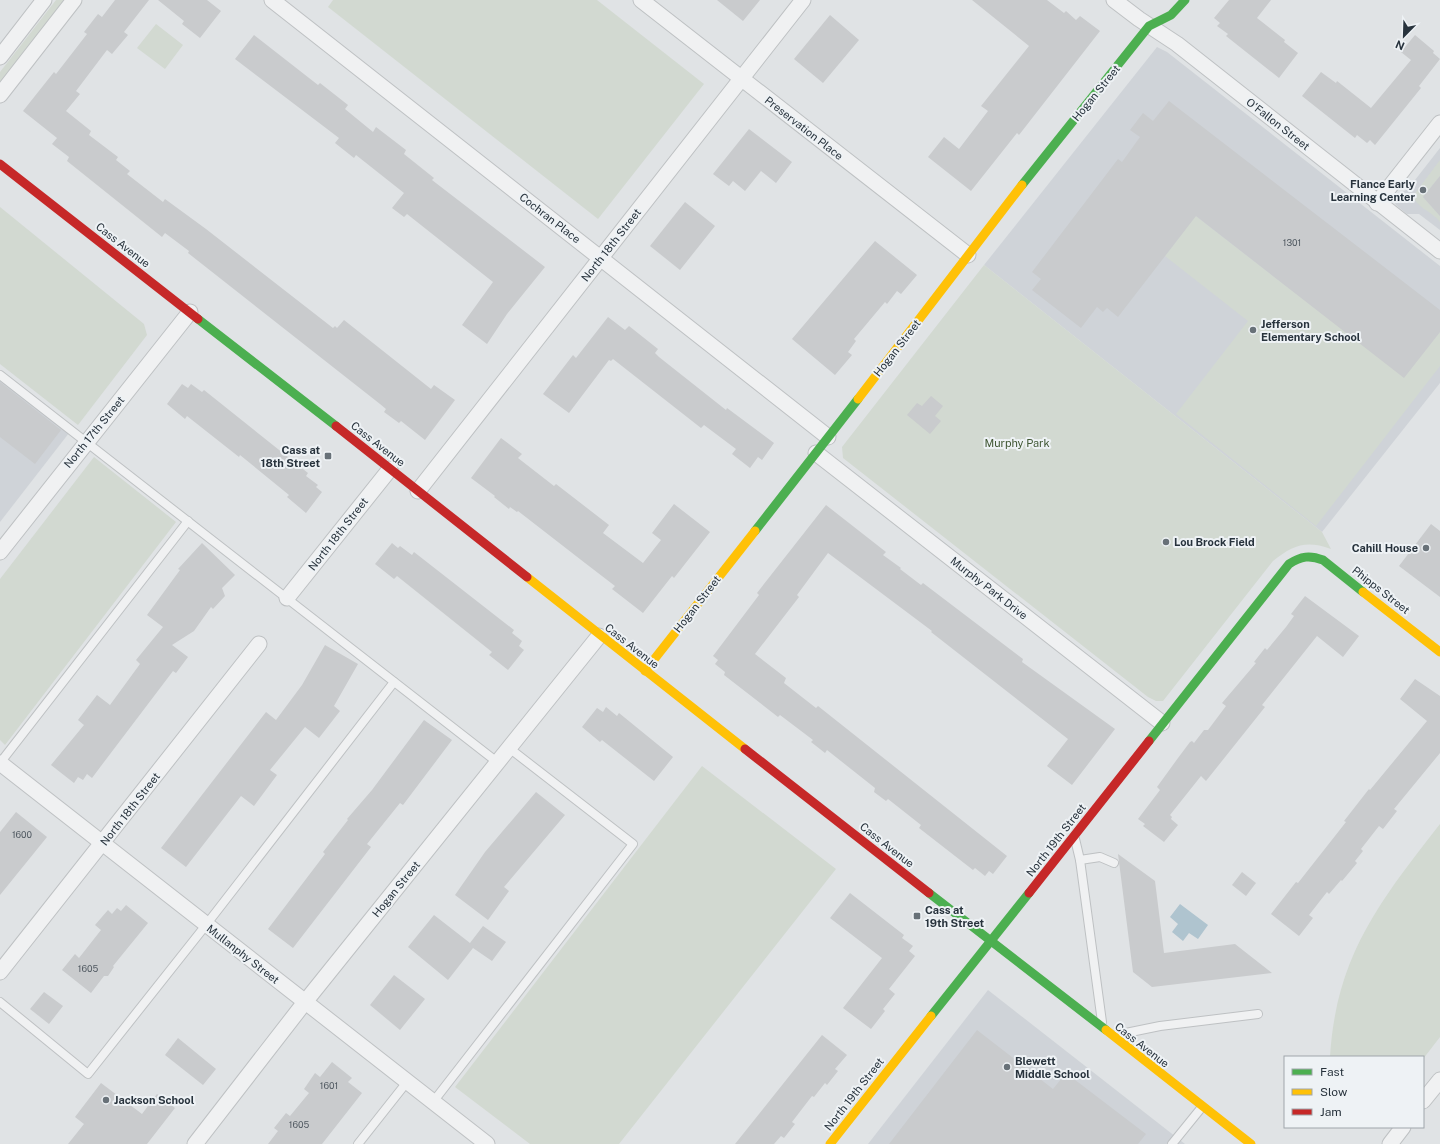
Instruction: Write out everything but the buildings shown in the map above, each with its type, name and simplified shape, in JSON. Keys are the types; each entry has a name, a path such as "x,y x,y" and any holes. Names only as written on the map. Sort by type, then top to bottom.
{"street":[{"path":"0,57 44,0"},
{"path":"0,95 74,0"},
{"name":"Cochran Place","path":"272,0 828,437"},
{"name":"Preservation Place","path":"641,0 968,255"},
{"name":"North 18th Street","path":"418,491 803,0"},
{"name":"O'Fallon Street","path":"1114,0 1149,26 1177,44 1440,251"},
{"path":"1149,26 1171,15 1185,0"},
{"name":"Hogan Street","path":"644,671 816,453 1018,190 1149,26"},
{"path":"1377,202 1440,123"},
{"name":"Cass Avenue","path":"0,164 418,491 599,636 1251,1144"},
{"name":"North 17th Street","path":"0,552 190,312"},
{"name":"Murphy Park Drive","path":"816,453 1162,723"},
{"name":"North 18th Street","path":"287,598 390,469"},
{"name":"North 19th Street","path":"830,1144 1285,567 1293,560 1304,556"},
{"name":"Phipps Street","path":"1304,556 1314,556 1323,560 1440,652"},
{"name":"Hogan Street","path":"195,1144 305,1002 599,636"},
{"name":"North 18th Street","path":"0,972 259,644"},
{"name":"Mullanphy Street","path":"0,763 487,1144"},
{"path":"1424,1100 1440,1080"},
{"path":"1390,1144 1402,1128"}],"lane":[{"path":"0,375 497,762"},
{"path":"0,763 188,521"},
{"path":"0,1002 88,1074 394,682"},
{"path":"433,1102 633,844 509,748"},
{"path":"1074,836 1080,860 1103,1029"},
{"path":"1080,860 1100,857 1114,863"},
{"path":"1111,1036 1160,1026 1258,1014"},
{"path":"358,1144 407,1082"},
{"path":"1172,1144 1203,1107"}],"shaded area":[{"name":"Jefferson Elementary School","path":"1157,47 1167,52 1440,266 1440,383 1322,532 984,265"},
{"name":"Flance Early Learning Center","path":"1440,148 1440,230 1419,214 1407,214 1396,205 1394,201 1398,194 1408,189"},
{"path":"0,380 69,433 0,522"},
{"name":"Blewett Middle School","path":"988,990 1185,1144 868,1144"}],"green space":[{"path":"56,0 65,0 0,83 0,72"},
{"path":"333,0 597,0 704,84 598,219 328,7"},
{"path":"156,24 183,45 165,69 137,48"},
{"path":"1440,160 1440,176 1423,197 1440,216 1440,222 1418,204 1413,196"},
{"path":"0,207 144,324 147,335 78,425 0,364"},
{"path":"1188,210 1404,377 1440,332 1440,366 1316,526 1176,414 1248,321 1165,256 1184,231"},
{"name":"Murphy Park","path":"984,265 1322,532 1331,549 1314,545 1300,546 1287,551 1273,561 1163,701 1156,701 1148,697 843,458 842,447"},
{"path":"94,457 176,522 5,745 0,740 0,579"},
{"path":"702,766 836,869 619,1144 530,1144 455,1087"},
{"path":"1440,824 1440,1037 1424,1058 1424,1056 1330,1056 1334,1021 1341,989 1352,959 1380,905"}],"water":[{"path":"1180,904 1208,925 1198,939 1189,933 1183,941 1172,932 1178,924 1170,917"}],"traffic: fast":[{"path":"1022,185 1149,26 1171,15 1185,0"},
{"path":"198,319 336,426"},
{"path":"755,531 858,399"},
{"path":"1149,741 1289,564 1306,557 1314,557 1323,560 1363,592"},
{"path":"929,893 1106,1030"},
{"path":"931,1016 1029,893"}],"traffic: slow":[{"path":"858,399 1022,185"},
{"path":"645,671 755,531"},
{"path":"527,577 745,749"},
{"path":"1363,592 1440,652"},
{"path":"830,1144 931,1016"},
{"path":"1106,1030 1251,1144"}],"traffic: jam":[{"path":"0,164 198,319"},
{"path":"336,426 527,577"},
{"path":"1029,893 1149,741"},
{"path":"745,749 929,893"}],"place":[{"name":"Flance Early Learning Center","path":"1423,190"},
{"name":"Jefferson Elementary School","path":"1253,330"},
{"name":"Cass at 18th Street","path":"328,456"},
{"name":"Lou Brock Field","path":"1166,542"},
{"name":"Cahill House","path":"1426,548"},
{"name":"Cass at 19th Street","path":"917,916"},
{"name":"Blewett Middle School","path":"1007,1067"},
{"name":"Jackson School","path":"106,1100"}]}
